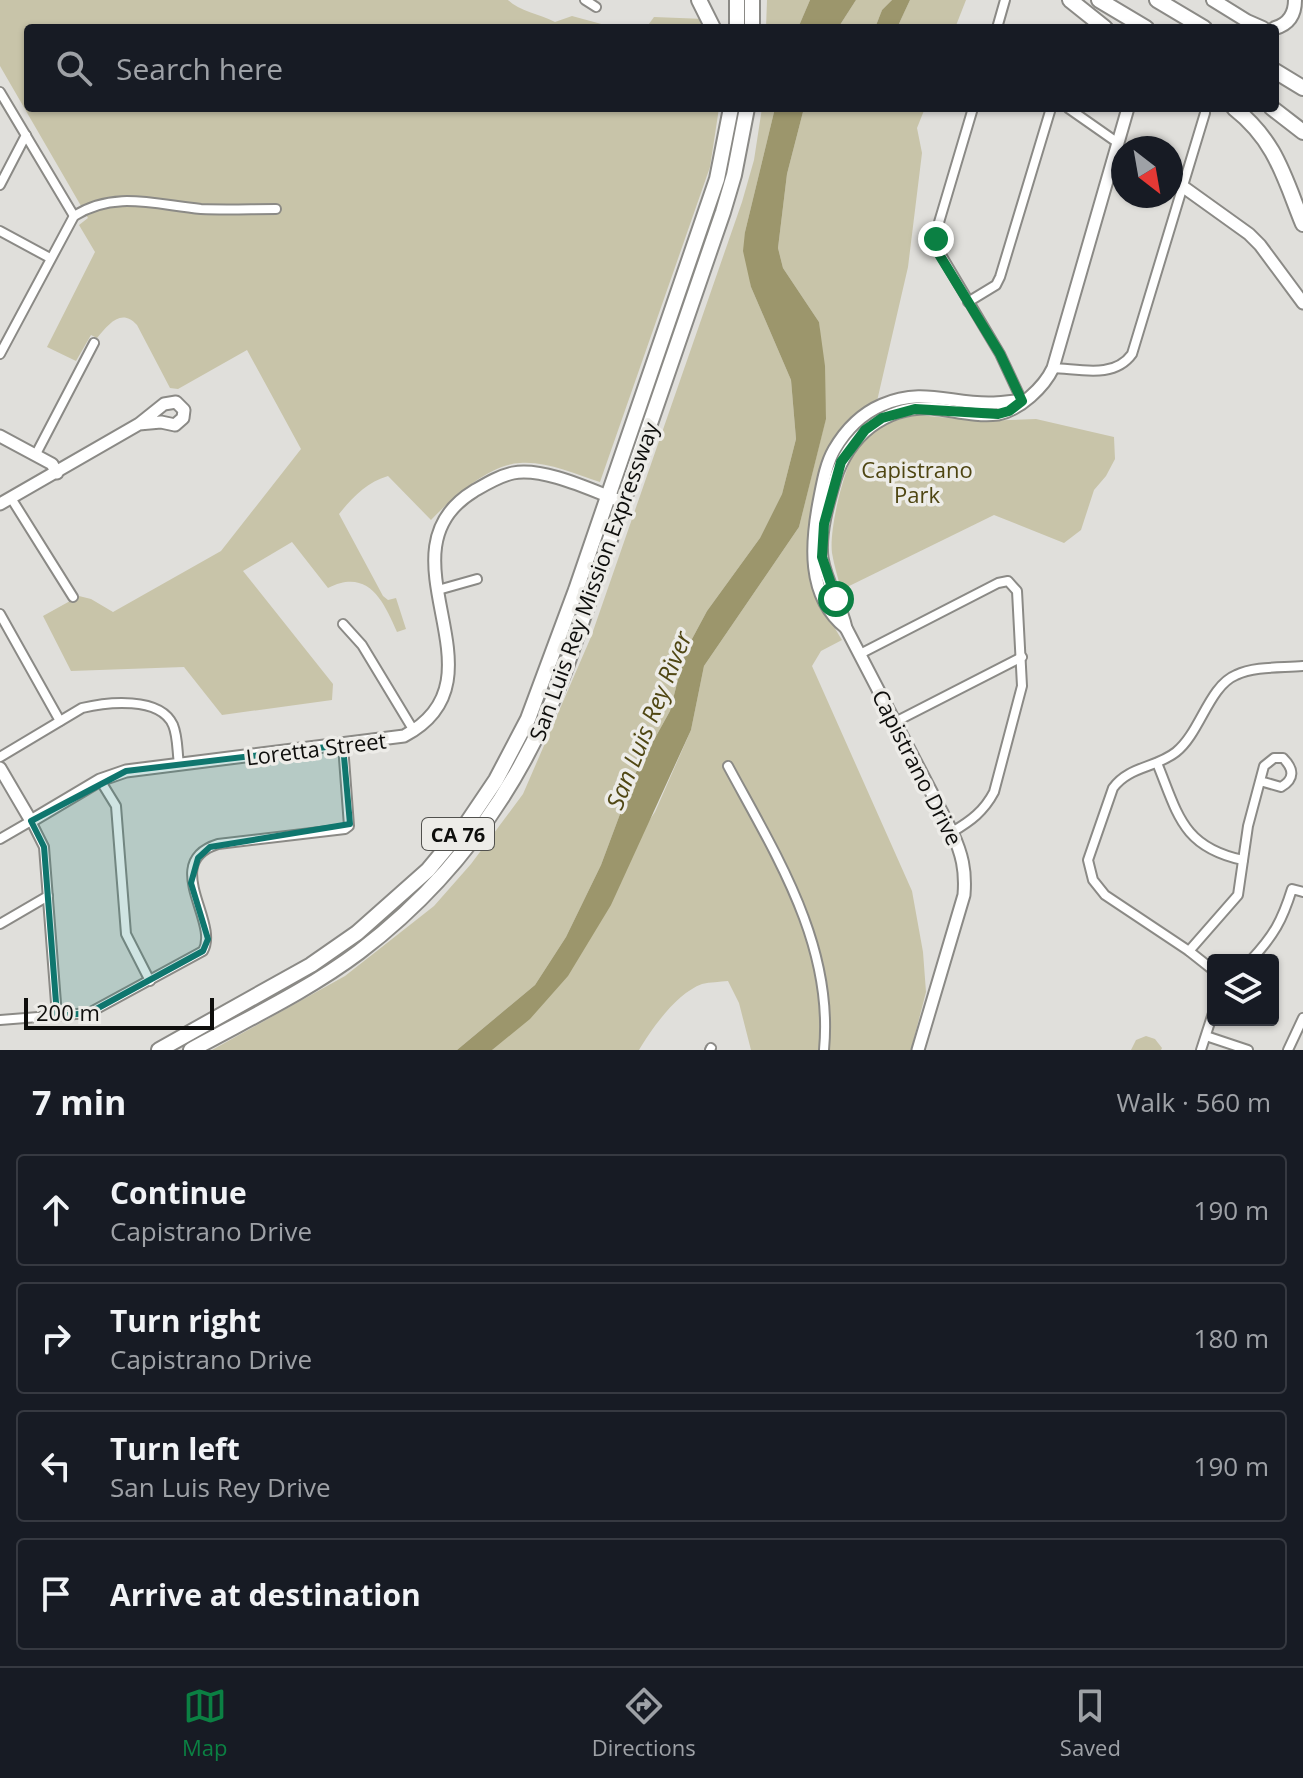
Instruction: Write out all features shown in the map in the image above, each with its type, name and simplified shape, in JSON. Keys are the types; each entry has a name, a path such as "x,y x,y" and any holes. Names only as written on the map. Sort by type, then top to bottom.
{"highway":[{"path":"699,0 711,24"},
{"path":"737,0 737,24"},
{"path":"752,0 752,24"},
{"path":"1070,0 1100,24"},
{"path":"1099,0 1139,24"},
{"path":"1157,0 1197,24"},
{"path":"1279,73 1303,88"},
{"path":"1279,110 1303,123"},
{"path":"1279,111 1303,132"},
{"path":"717,179 724,112"},
{"name":"CA 76","path":"717,179 730,112"},
{"name":"San Luis Rey Mission Expressway","path":"191,1050 299,991 358,953 422,898 471,844 517,775 551,708 623,502 732,184 746,112"},
{"path":"1238,112 1260,132 1280,162 1303,224"},
{"name":"San Luis Rey Mission Expressway","path":"159,1050 298,973 338,948 388,908 428,870 467,823 496,780 528,719 548,669 717,179"}],"main road":[{"path":"1213,0 1254,24"},
{"path":"1279,26 1288,21 1295,9 1295,0"}],"street":[{"path":"585,0 596,7"},
{"path":"998,24 1005,0"},
{"path":"0,92 74,216"},
{"path":"972,112 936,239 940,256 1000,354 1022,401 1042,386 1053,368 1111,181"},
{"path":"968,302 996,285 1000,277 1050,112"},
{"path":"1074,112 1111,137"},
{"path":"1123,136 1127,112"},
{"path":"1053,368 1106,371 1121,366 1132,354 1205,113"},
{"path":"0,185 26,135"},
{"path":"1184,187 1249,234 1303,303"},
{"path":"0,354 74,216 96,204 124,200 205,209 276,209"},
{"path":"0,231 50,258"},
{"path":"36,454 94,343"},
{"name":"Capistrano Drive","path":"918,1050 964,895 966,871 963,856 860,654 846,628 835,619 818,586 811,552 832,453 847,430 878,406 911,396 930,395 990,403 1022,401"},
{"path":"73,597 6,501 139,424"},
{"path":"0,436 36,454 59,461 61,471"},
{"name":"Loretta Street","path":"0,839 100,780 126,771 394,739 414,731 435,711 449,675 434,553 440,525 451,508 489,483 512,473 533,472 623,502"},
{"path":"438,590 477,579"},
{"path":"860,654 998,583 1008,581 1017,591 1022,657 1021,699 994,792 980,814 952,832"},
{"path":"0,614 60,721"},
{"path":"343,624 362,645 414,731"},
{"path":"895,722 1022,657"},
{"path":"1207,965 1105,895 1093,880 1088,860 1113,788 1126,773 1167,759 1184,745 1230,678 1251,671 1303,666"},
{"path":"0,757 82,708 145,705 155,708 172,725 179,764"},
{"path":"0,1020 89,1013 198,955 208,939 191,883 202,853 218,844 345,829 349,826 343,745"},
{"path":"1157,763 1183,825 1191,835 1221,856 1243,860"},
{"path":"728,766 789,878 811,935 825,1007 824,1050"},
{"path":"0,768 44,847 57,1016"},
{"path":"100,780 116,806 126,934 150,981"},
{"path":"1189,951 1238,895 1248,826 1260,781"},
{"path":"1257,954 1274,936 1283,920 1292,889 1303,892"},
{"path":"0,924 48,896"},
{"path":"1288,1050 1303,1018"},
{"path":"1201,1050 1209,1026"},
{"path":"1206,1036 1248,1050"}],"highlighted area":[{"path":"343,745 350,824 210,847 198,858 191,883 208,939 203,951 89,1013 57,1016 44,847 31,821 126,771"}],"green space":[{"path":"0,0 508,0 555,22 572,16 601,24 24,24 24,107 0,66"},
{"path":"767,0 810,0 800,24 766,24"},
{"path":"856,0 892,0 882,10 877,24 841,24"},
{"path":"910,0 966,0 957,24 899,24"},
{"path":"654,17 705,19 707,24 649,24"},
{"path":"27,112 718,112 710,167 600,482 540,464 508,465 471,484 431,520 388,476 367,486 339,514 383,596 388,600 396,598 406,629 397,632 372,590 354,582 328,588 292,542 243,571 333,684 332,700 222,715 184,667 71,671 43,616 79,596 113,612 221,551 301,449 247,350 178,389 170,388 137,325 126,318 115,320 97,338 91,335 76,361 47,347 95,252 79,225 88,218"},
{"path":"761,112 774,112 745,232 751,287 791,380 796,439 782,494 760,538 707,611 685,652 670,711 635,774 601,865 566,937 535,985 457,1050 212,1050 345,976 434,906 471,864 523,794 591,637 754,160"},
{"path":"803,112 923,112 917,128 922,153 908,267 877,401 852,419 834,446 815,502 807,554 815,587 842,640 821,651 812,666 912,891 923,952 926,992 911,1050 751,1050 739,1003 728,981 702,984 683,995 658,1022 639,1050 492,1050 655,812 691,730 704,666 799,527 826,418 819,322 783,268 778,248 787,174"},
{"name":"Capistrano Park","path":"918,415 979,421 1036,419 1114,437 1115,459 1094,490 1081,530 1064,543 994,515 841,590 832,543 838,501 850,460 860,443 875,431 891,422"},
{"path":"1146,1036 1155,1039 1161,1050 1131,1050 1136,1040"}],"shaded area":[{"path":"810,0 856,0 841,24 800,24"},
{"path":"892,0 910,0 899,24 877,24 882,10"},
{"path":"774,112 803,112 787,174 778,248 783,268 819,322 825,366 826,419 799,527 704,666 691,730 611,905 568,976 530,1019 492,1050 457,1050 535,985 566,937 601,865 635,774 670,711 685,652 707,611 760,538 782,494 796,439 791,380 751,287 743,251"}],"route":[{"path":"836,599 822,557 824,524 841,462 865,430 882,418 915,409 986,415 1009,411 1022,401 1000,354 940,256 936,239"}],"water label":[{"name":"San Luis Rey River","path":"648,720"}]}
